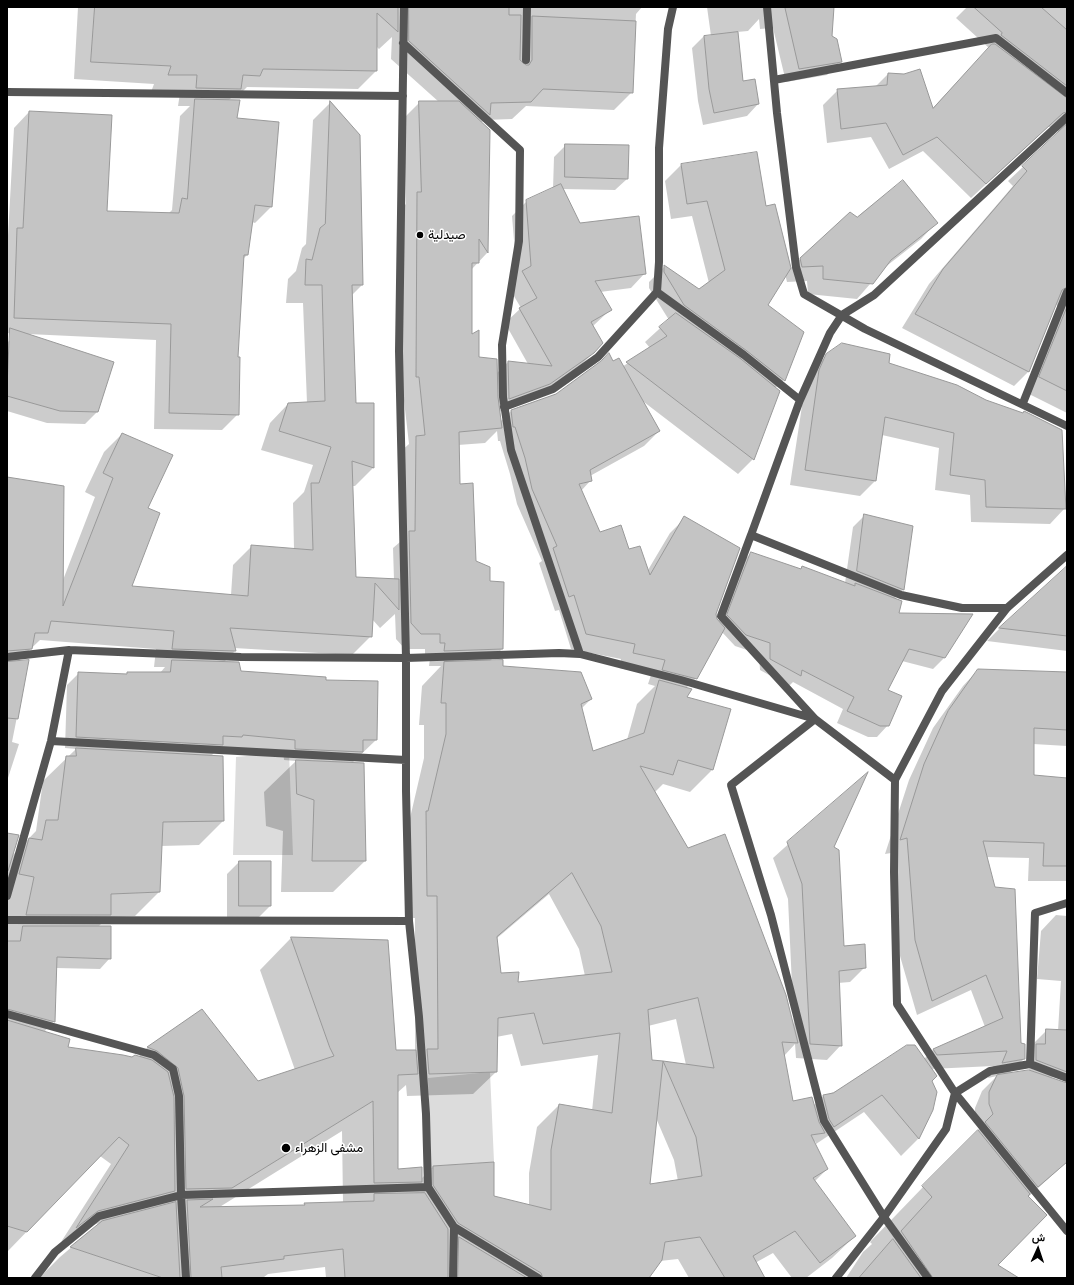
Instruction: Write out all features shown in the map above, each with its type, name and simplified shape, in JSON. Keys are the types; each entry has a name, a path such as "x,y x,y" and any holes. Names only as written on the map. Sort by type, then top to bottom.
{"street":[{"path":"404,7 399,351 406,658 409,921 420,1032 426,1114 428,1187 454,1227 538,1278"},
{"path":"526,60 527,7"},
{"path":"504,407 553,389 598,357 656,292 659,262 659,148 668,29 673,7"},
{"path":"767,7 796,268 804,294 865,329 1023,403 1067,426"},
{"path":"774,80 996,38 1067,93"},
{"path":"403,43 520,150 519,241 502,345 504,407 511,450 580,654"},
{"path":"7,92 402,96"},
{"path":"895,780 815,719 721,616 800,400 830,333 842,315 874,295 1067,117"},
{"path":"656,292 744,355 800,400"},
{"path":"1023,403 1067,292"},
{"path":"751,536 901,595 962,608 1007,608"},
{"path":"1067,555 1007,608 942,692 895,780 894,872 897,1004 955,1093 1067,1231"},
{"path":"7,896 51,741 69,650"},
{"path":"7,658 69,650 241,657 406,658 560,653 580,654 681,680 815,719"},
{"path":"815,719 731,785 771,915 824,1121 884,1217 928,1278"},
{"path":"51,741 406,760"},
{"path":"1030,1064 1035,913 1067,903"},
{"path":"7,920 409,921"},
{"path":"7,1014 154,1055 173,1069 179,1096 181,1195 186,1278"},
{"path":"836,1278 884,1217 946,1129 955,1093 990,1071 1030,1064 1067,1078"},
{"path":"35,1278 55,1252 99,1216 181,1195 428,1187"},
{"path":"454,1227 454,1278"}],"shaded area":[{"path":"289,752 293,855 233,855 236,757"},
{"path":"490,1072 494,1162 440,1166 431,1169 428,1078"}],"building":[{"path":"95,7 398,7 398,32 377,13 377,71 263,69 260,76 243,75 241,89 196,88 197,75 168,75 171,66 91,62"},
{"path":"409,7 509,7 509,15 521,15 520,60 526,65 529,65 532,60 532,16 636,21 633,93 543,89 531,102 491,103 490,115 409,41"},
{"path":"834,7 832,36 837,39 842,62 799,69 785,8"},
{"path":"974,7 1041,7 1067,30 1067,86 1001,35 1002,33"},
{"path":"738,32 743,81 755,79 759,104 714,113 709,89 704,36"},
{"path":"992,44 995,44 1067,98 1067,112 1063,113 986,184 937,137 903,155 886,123 841,129 837,89 887,85 888,73 904,74 920,69 933,108"},
{"path":"195,99 240,100 237,118 279,122 272,207 255,205 248,255 244,255 238,357 240,357 239,415 169,413 171,324 14,318 17,228 23,228 29,111 112,115 107,211 179,213 182,198 187,199"},
{"path":"330,101 360,135 363,285 352,285 356,403 374,403 374,468 352,461 356,577 399,579 399,610 375,583 372,637 230,628 236,651 172,649 174,631 51,621 48,633 35,633 32,649 7,651 7,477 64,486 63,606 113,478 103,473 122,433 173,455 148,508 160,513 132,586 248,596 251,545 313,550 311,483 319,483 331,447 279,431 288,403 325,401 322,285 305,285 306,259 312,260 320,228 325,224"},
{"path":"419,101 459,101 490,130 488,253 479,239 479,263 472,263 472,334 479,330 479,357 497,359 498,397 502,428 459,432 460,484 473,483 476,561 490,567 490,581 504,582 503,649 444,651 445,643 440,643 440,634 421,634 411,623 409,531 415,531 416,436 425,435 419,377 416,377 417,192 421,192"},
{"path":"1067,124 1067,287 1062,290 1029,372 915,314 943,269 1027,171 1022,166"},
{"path":"565,144 629,145 628,179 565,177"},
{"path":"757,152 766,206 775,204 791,268 768,305 804,332 785,381 684,305 664,272 664,265 699,289 725,270 707,201 687,204 681,164"},
{"path":"903,180 938,223 891,260 873,284 823,279 823,266 802,267 800,258 850,212 857,217"},
{"path":"561,184 580,223 639,216 646,274 595,281 612,310 591,322 603,343 594,353 550,384 509,399 508,361 552,366 519,308 537,298 522,271 531,266 526,200"},
{"path":"1067,307 1067,391 1039,377"},
{"path":"676,313 741,359 780,391 754,460 626,362 667,336 659,327"},
{"path":"10,328 114,362 98,412 60,411 7,396"},
{"path":"842,343 890,354 889,363 957,385 986,400 1023,413 1024,411 1062,430 1066,509 986,507 985,480 950,475 954,433 885,417 876,481 805,470 819,370 826,354"},
{"path":"609,353 613,361 619,358 660,431 590,470 592,481 579,484 600,532 621,525 629,549 640,546 650,575 684,516 740,548 716,614 717,619 725,628 697,679 662,670 665,660 633,653 635,644 586,634 574,595 569,597 553,548 557,546 532,489 525,458 515,427 513,427 511,410 556,394 601,361"},
{"path":"864,514 913,526 904,590 857,571"},
{"path":"751,552 801,569 802,566 855,586 855,583 902,601 899,613 973,614 945,658 909,649 888,690 902,696 889,726 880,726 847,711 854,697 802,670 801,676 770,659 770,643 746,635 727,615"},
{"path":"1067,566 1067,636 999,628"},
{"path":"29,660 18,719 7,718 7,662"},
{"path":"172,660 239,662 241,671 326,677 326,680 378,681 377,740 363,740 363,752 295,749 295,740 243,735 242,737 223,736 223,745 76,737 78,672 127,674 127,672 170,672"},
{"path":"503,660 503,666 581,672 592,699 581,704 593,751 644,733 659,680 692,689 687,697 731,709 713,770 678,760 673,775 640,766 688,848 725,834 786,995 798,1043 782,1042 793,1101 812,1097 819,1122 825,1133 811,1135 828,1169 813,1178 856,1236 820,1263 795,1231 753,1256 765,1278 725,1278 700,1237 665,1242 662,1260 649,1278 543,1278 541,1273 458,1223 433,1185 433,1166 494,1162 494,1196 551,1210 551,1150 559,1104 612,1113 620,1033 543,1044 534,1013 498,1018 497,1072 429,1074 427,1049 438,1049 437,896 427,896 426,811 428,811 446,734 446,703 441,703 444,662","holes":["572,873 601,926 612,972 518,982 519,972 501,973 497,937","698,998 714,1068 652,1060 648,1010","663,1061 696,1137 702,1176 650,1184"]},
{"path":"978,669 1067,672 1067,730 1034,728 1034,775 1067,778 1067,866 1043,866 1044,843 983,841 995,887 1015,889 1021,1043 1025,1044 1025,1059 1002,1063 1007,1051 937,1055 933,1049 1003,1018 986,975 932,1001 915,940 907,838 900,840 924,764 948,711"},
{"path":"76,748 223,756 224,821 163,822 160,892 111,894 111,915 26,915 34,877 19,874 29,838 42,840 46,820 58,820 66,756 76,756"},
{"path":"296,760 364,763 366,861 312,861 314,800 297,794"},
{"path":"868,772 834,847 839,850 844,946 865,944 866,968 839,971 842,1046 810,1044 802,884 787,842"},
{"path":"7,833 19,835 8,871 7,871"},
{"path":"239,861 271,861 271,906 239,906"},
{"path":"23,926 111,926 111,959 57,957 55,1022 7,1009 7,941 20,941"},
{"path":"291,937 388,940 396,1050 416,1050 418,1074 398,1075 398,1169 422,1167 422,1182 374,1183 373,1101 232,1188 186,1189 184,1096 178,1068 157,1051 147,1047 202,1009 258,1081 334,1056"},
{"path":"7,1020 70,1039 68,1047 132,1057 135,1055 152,1060 168,1072 174,1097 175,1191 98,1211 76,1228 129,1145 119,1137 27,1232 7,1226"},
{"path":"1046,1029 1067,1030 1067,1072 1036,1060 1036,1044 1045,1044"},
{"path":"907,1045 915,1045 937,1076 932,1081 937,1092 933,1110 919,1139 882,1095 834,1127 829,1119 823,1095 833,1093"},
{"path":"1029,1070 1067,1083 1067,1162 1038,1187 985,1122 993,1114 989,1104 989,1092 997,1075"},
{"path":"978,1130 1030,1194 1028,1196 1047,1215 998,1265 1019,1278 933,1278 901,1231 932,1197 922,1186"},
{"path":"425,1193 448,1229 448,1278 345,1278 343,1249 284,1256 284,1259 221,1267 222,1278 191,1278 187,1200 213,1199 200,1207 305,1205 304,1203 374,1201 374,1194"},
{"path":"176,1202 180,1278 163,1278 70,1247 102,1221"},
{"path":"459,1237 527,1278 458,1278"},
{"path":"893,1239 921,1278 859,1278"}],"place":[{"name":"صيدلية","path":"420,235"},
{"name":"مشفى الزهراء","path":"286,1148"}]}
